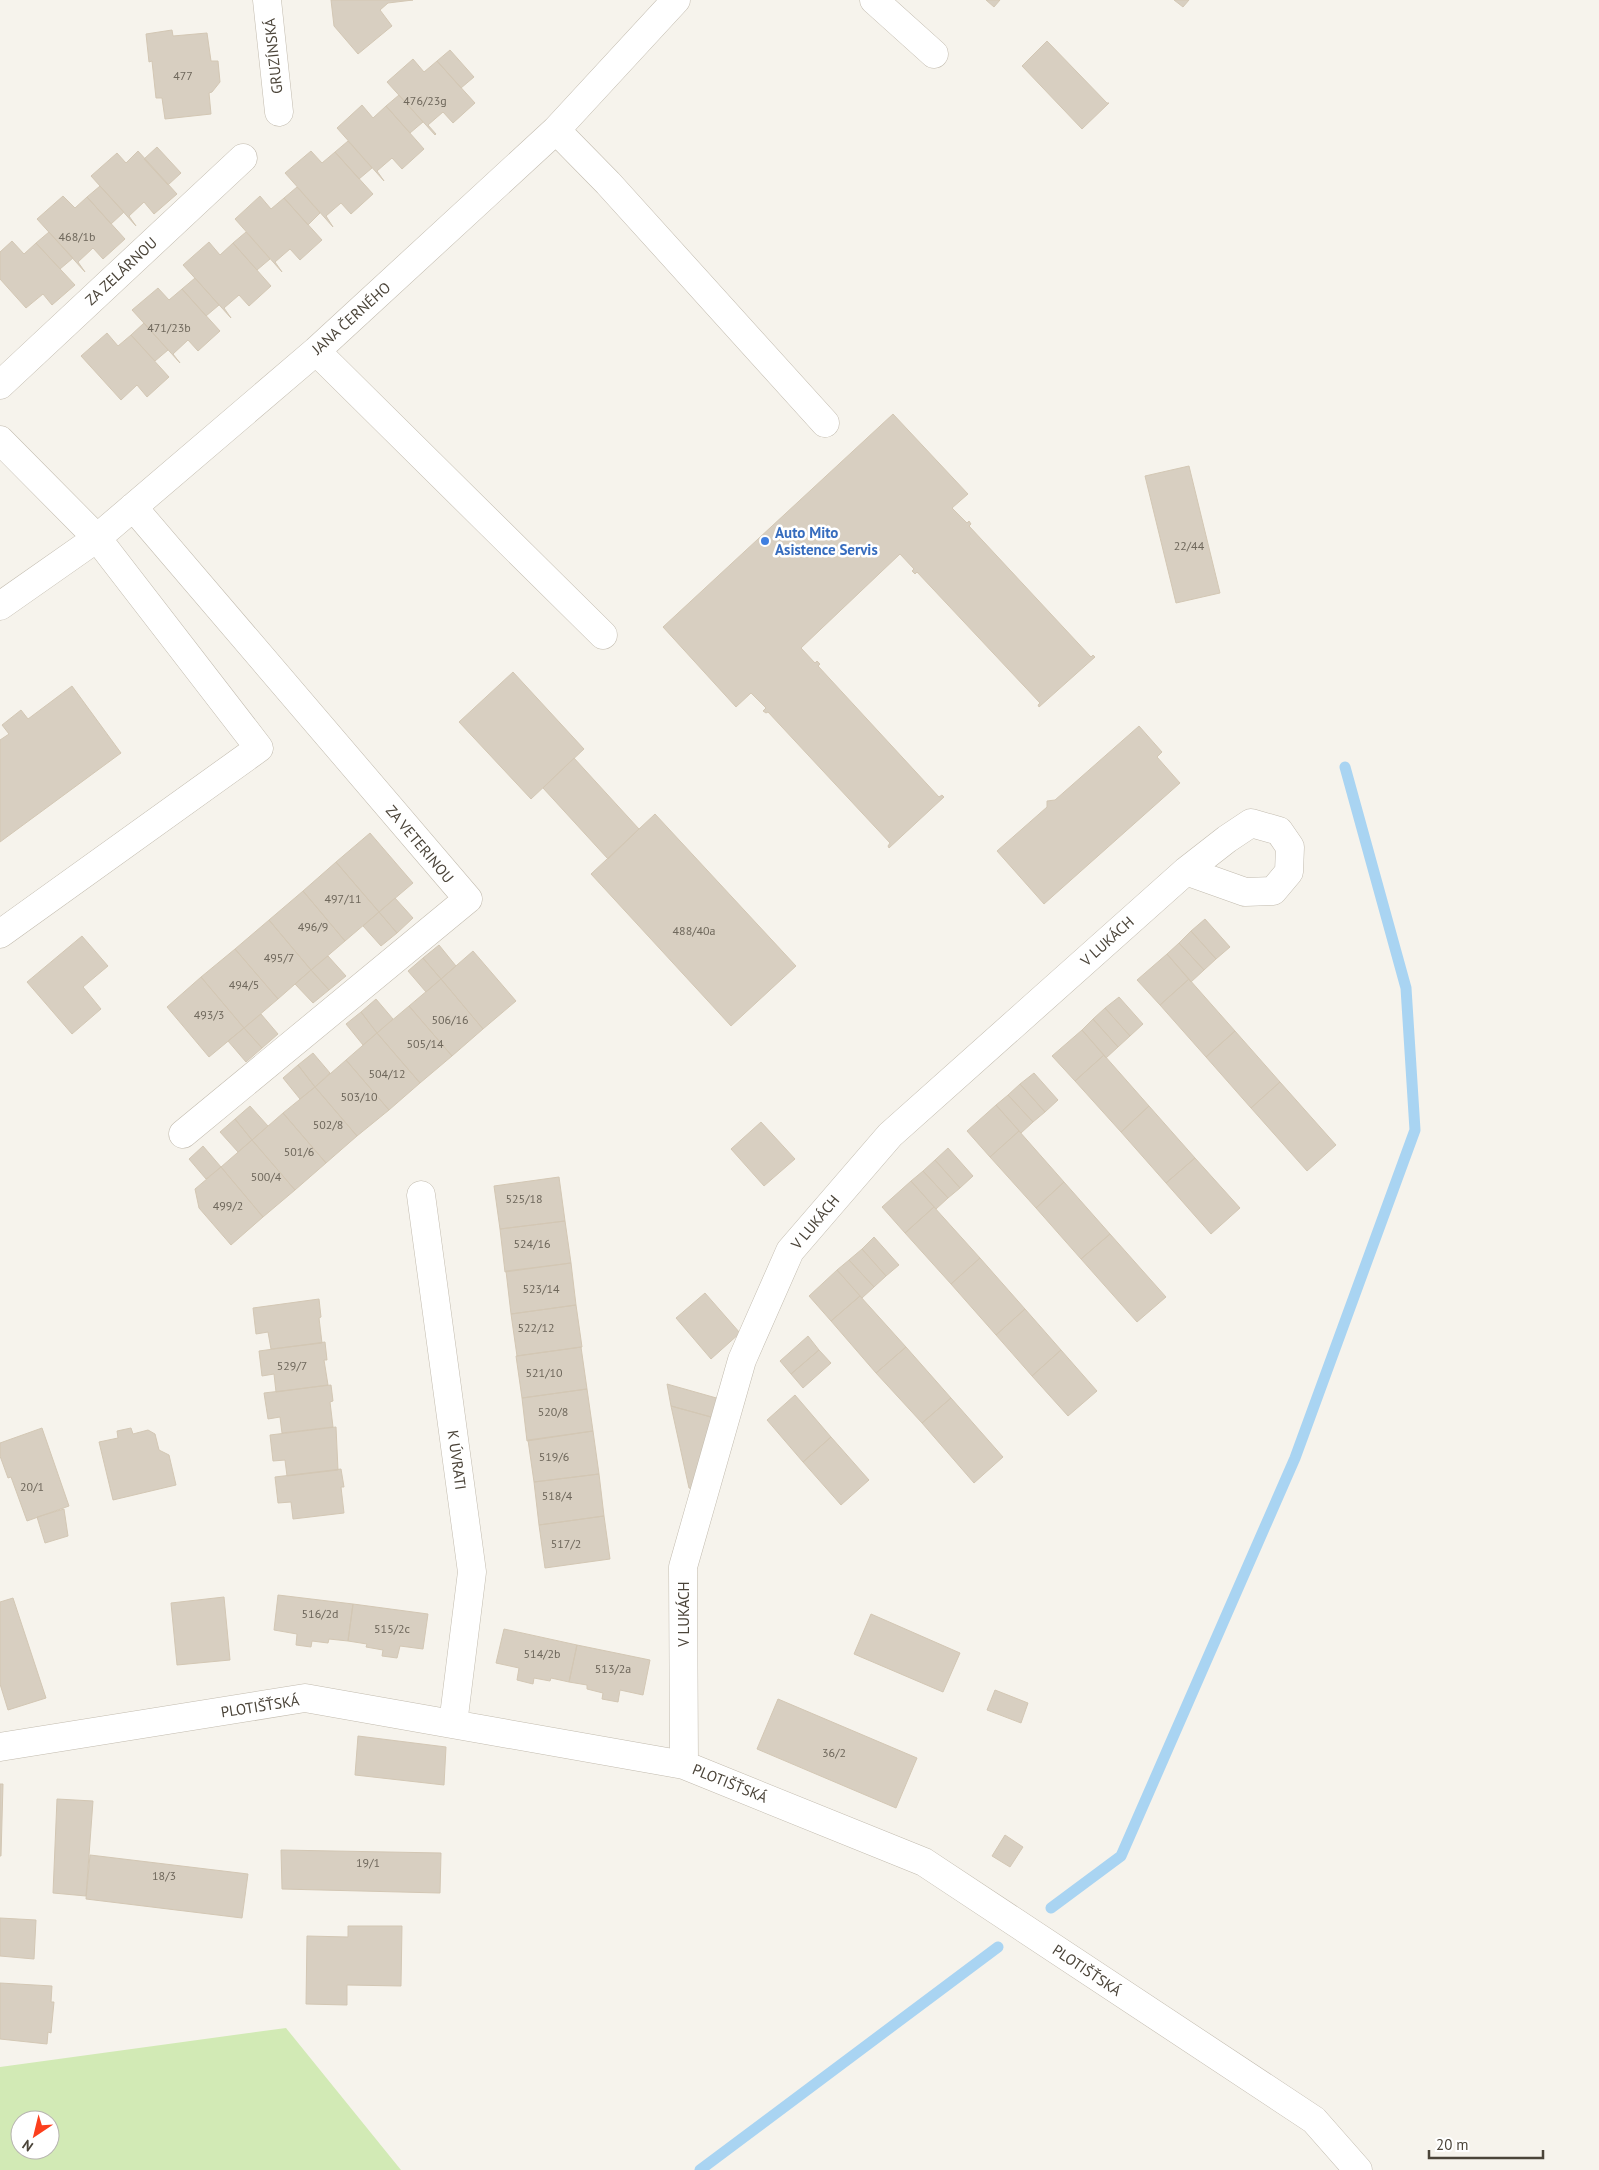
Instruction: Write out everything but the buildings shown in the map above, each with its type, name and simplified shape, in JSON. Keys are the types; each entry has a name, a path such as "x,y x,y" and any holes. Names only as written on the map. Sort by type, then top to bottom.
{"street":[{"name":"GRUZÍNSKÁ","path":"267,0 279,112"},
{"name":"JANA ČERNÉHO","path":"0,606 97,538 316,351 556,130 676,0"},
{"path":"874,0 934,54"},
{"path":"556,130 608,183 825,423"},
{"name":"ZA ZELÁRNOU","path":"0,385 243,158"},
{"path":"316,351 603,635"},
{"path":"0,440 97,538 259,748 0,934"},
{"name":"ZA VETERINOU","path":"133,507 468,899 183,1134"},
{"name":"V LUKÁCH","path":"684,1765 683,1567 742,1360 790,1250 890,1134 1186,871"},
{"name":"K ÚVRATI","path":"420,1195 472,1572 453,1724"},
{"name":"PLOTIŠŤSKÁ","path":"0,1747 305,1698 684,1765 924,1862 1314,2120 1358,2170"}],"green space":[{"path":"286,2028 401,2170 0,2170 0,2067"}],"waterway":[{"path":"1051,1908 1121,1856 1295,1458 1415,1130 1406,988 1345,767"},
{"path":"700,2170 998,1947"}],"place":[{"name":"Auto Mito Asistence Servis","path":"765,541"}]}
